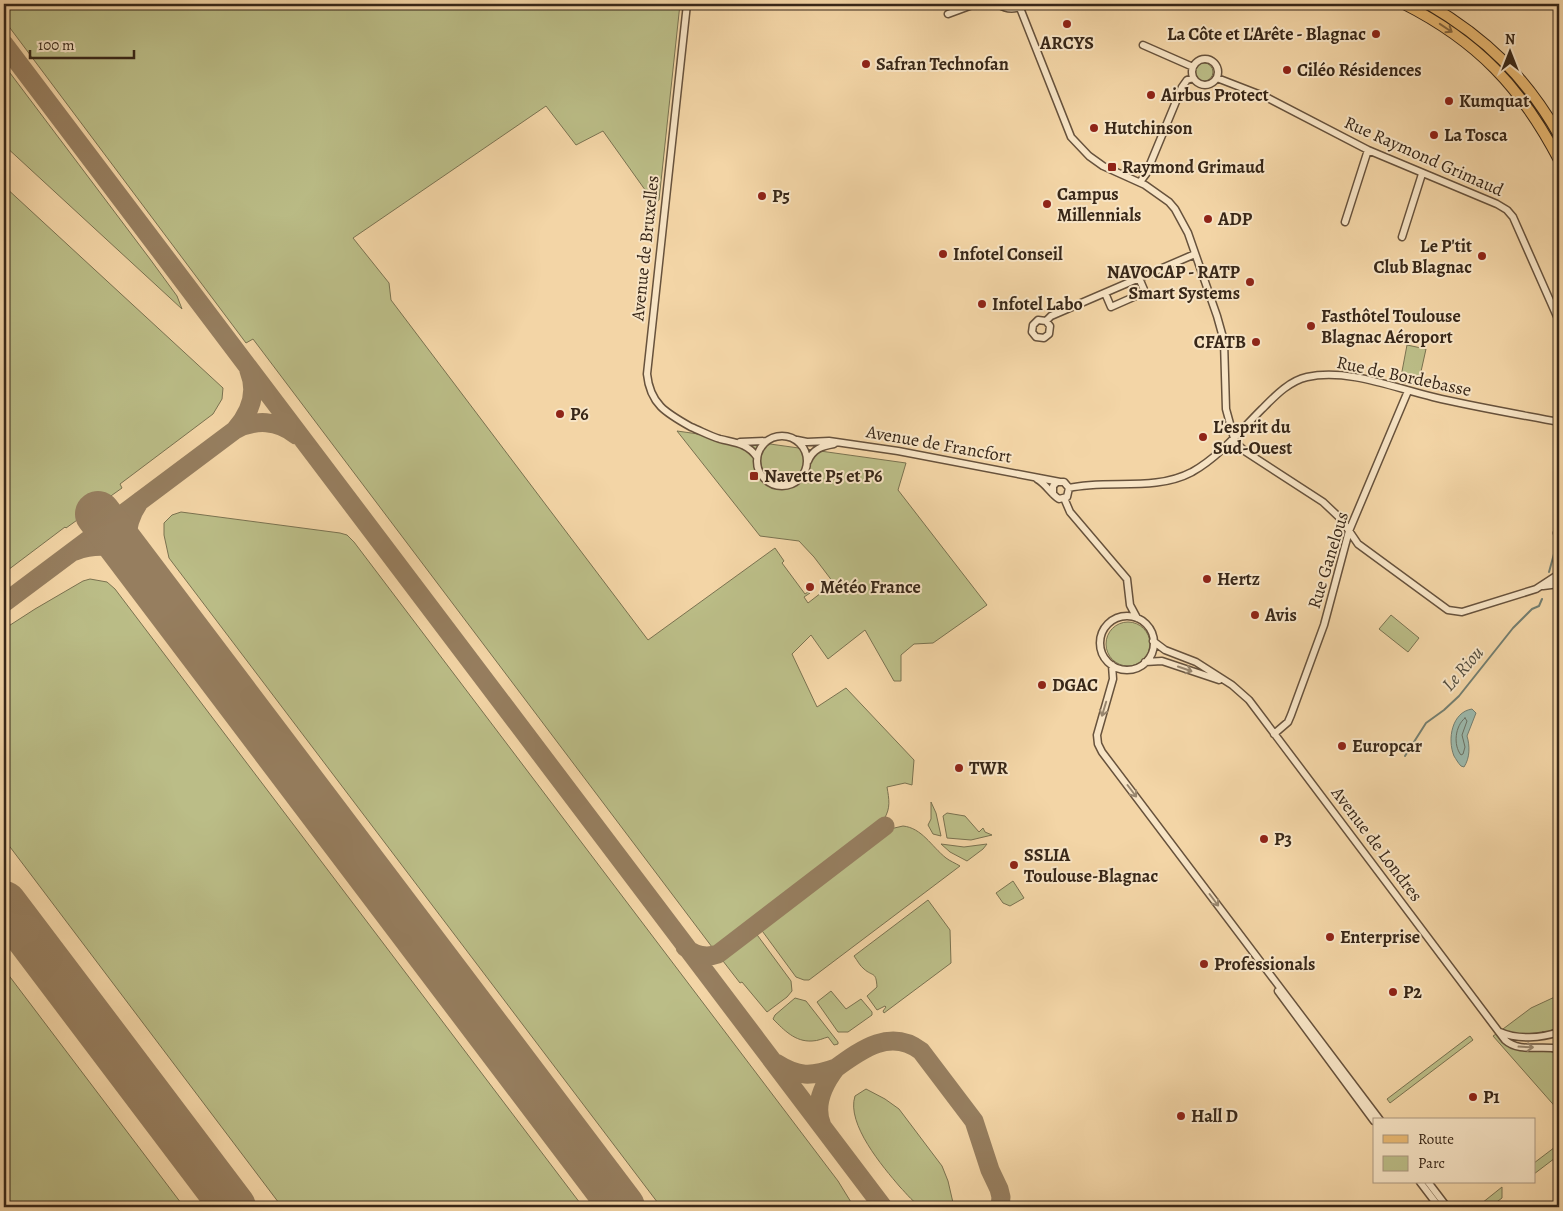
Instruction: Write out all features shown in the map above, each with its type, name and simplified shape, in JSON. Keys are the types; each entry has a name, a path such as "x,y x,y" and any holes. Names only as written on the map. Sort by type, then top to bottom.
{"main road":[{"path":"1404,4 1445,27 1490,62 1510,85 1540,126 1559,160"},
{"path":"1428,4 1456,20 1487,44 1534,95 1559,135"},
{"path":"1559,1036 1559,1044"}],"street":[{"name":"Avenue de Bruxelles","path":"687,4 647,374 649,389 653,397 666,412 704,433 720,439 737,442"},
{"path":"948,14 976,4"},
{"path":"998,4 1003,8 1012,10 1023,6 1071,137 1089,156 1103,166 1151,188 1172,205 1188,234 1224,341 1225,401 1235,442 1246,452 1323,502 1341,519 1358,544 1448,610 1462,612 1541,586 1559,584"},
{"path":"1143,45 1193,67"},
{"path":"1204,60 1211,61 1216,66 1218,72 1216,78 1212,83 1205,86 1198,84 1193,78 1193,67 1198,62 1204,60"},
{"path":"1140,182 1146,174 1182,87 1187,80 1193,78"},
{"name":"Rue Raymond Grimaud","path":"1216,78 1266,98 1368,150 1497,204 1506,210 1513,217 1559,321"},
{"path":"1345,222 1368,150"},
{"path":"1402,237 1422,174"},
{"path":"1046,321 1050,316 1195,254"},
{"path":"1105,293 1111,307 1145,292 1139,278"},
{"name":"Rue de Bordebasse","path":"1069,488 1083,484 1117,485 1158,482 1185,475 1202,465 1280,392 1298,380 1308,377 1342,376 1559,422"},
{"name":"Rue Ganelous","path":"1274,734 1288,722 1324,625 1349,532 1408,390"},
{"path":"737,442 767,441 787,436 797,440 837,443"},
{"path":"797,440 803,446 808,462"},
{"path":"767,441 757,457 759,471 763,478 770,483 781,486 795,483 802,478 811,454 816,450 837,443"},
{"path":"737,442 746,446 757,457"},
{"name":"Avenue de Francfort","path":"837,443 931,456 1060,482"},
{"path":"1035,477 1053,494 1059,499 1069,494 1067,484 1060,482 1053,486 1053,494"},
{"path":"1064,498 1070,512 1127,579 1130,605 1137,618"},
{"path":"1559,528 1557,533 1559,541"},
{"path":"1541,586 1559,574"},
{"path":"1120,617 1130,605"},
{"path":"1129,616 1137,618 1150,629 1154,641 1152,652 1146,662 1137,668 1122,670 1112,665 1103,657 1100,641 1106,626 1112,620 1129,616"},
{"name":"Avenue de Londres","path":"1154,641 1165,650 1196,662 1245,696 1507,1042 1514,1046 1559,1049"},
{"name":"Avenue de Londres","path":"1146,662 1162,661 1224,681"},
{"path":"1112,665 1113,679 1098,727 1098,744 1111,764 1378,1118"},
{"path":"1254,952 1257,963 1373,1119"},
{"path":"1499,1031 1515,1037 1545,1036 1559,1032"},
{"path":"1422,1184 1439,1207"},
{"path":"1430,1184 1447,1207"},
{"path":"1554,1207 1559,1201"}],"green space":[{"path":"4,4 680,4 659,200 653,201 603,131 576,145 546,106 353,238 389,283 391,300 648,640 775,548 784,561 782,563 805,594 810,593 804,597 808,603 830,586 832,589 836,586 799,541 760,536 677,431 906,463 898,490 987,605 933,643 914,644 901,655 901,681 894,681 865,630 828,659 811,635 792,654 817,707 846,688 914,760 912,785 905,783 887,787 889,807 884,819 722,945 712,947 253,339 246,343 4,20"},
{"path":"1204,63 1210,66 1213,72 1210,78 1204,81 1198,78 1195,72 1198,66"},
{"path":"4,65 177,296 182,309 4,145"},
{"path":"4,186 223,388 222,399 213,414 120,484 122,488 65,527 4,573"},
{"path":"1407,345 1426,349 1418,385 1400,382"},
{"path":"181,512 340,533 347,535 354,542 838,1181 854,1207 661,1207 169,558 164,535 164,523 172,515"},
{"path":"90,579 107,582 115,589 583,1207 282,1207 4,839 4,629 83,581"},
{"path":"1391,615 1419,638 1408,652 1379,629"},
{"path":"1124,622 1132,622 1144,628 1150,644 1144,660 1132,666 1124,666 1112,660 1106,648 1106,640 1112,628"},
{"path":"931,802 936,813 941,836 933,834 928,825 931,819"},
{"path":"947,813 965,816 979,832 983,828 985,832 992,835 971,840 947,838 943,816"},
{"path":"903,826 916,830 946,858 960,866 809,980 796,977 760,928 890,829"},
{"path":"941,844 964,847 987,844 967,861 950,852"},
{"path":"1013,881 1024,898 1010,906 1003,903 996,893"},
{"path":"928,900 950,930 951,963 884,1013 885,1006 877,1010 867,996 877,987 875,976 863,968 854,956"},
{"path":"755,932 791,981 792,991 767,1012 723,961 731,951"},
{"path":"4,969 184,1207 4,1207"},
{"path":"831,991 846,1009 861,999 872,1012 872,1015 848,1032 838,1032 817,1002"},
{"path":"1559,995 1559,1023 1552,1030 1544,1033 1543,1031 1542,1033 1522,1034 1512,1033 1503,1029 1531,1008"},
{"path":"795,998 806,1001 838,1044 834,1045 828,1037 814,1041 800,1040 773,1019 775,1015"},
{"path":"1496,1034 1505,1043 1514,1048 1546,1050 1558,1056 1559,1111 1493,1036"},
{"path":"1470,1036 1473,1040 1390,1103 1387,1099"},
{"path":"866,1089 899,1109 942,1166 948,1181 954,1207 926,1208 920,1206 900,1187 876,1157 861,1132 854,1107 855,1096"},
{"path":"1559,1144 1559,1155 1536,1172 1536,1161"},
{"path":"1502,1187 1502,1198 1490,1207 1482,1203"}],"water":[{"path":"1472,709 1476,713 1467,736 1469,752 1464,767 1460,765 1454,756 1451,734 1460,715"}],"waterway":[{"name":"Le Riou","path":"1549,572 1557,550"},
{"name":"Le Riou","path":"1405,756 1426,723 1459,696 1513,628 1532,609 1539,606 1542,599"}],"taxiway":[{"path":"4,44 883,1207"},
{"path":"4,603 235,430 245,417 251,402 253,387 249,371"},
{"path":"235,430 250,424 266,423 282,426 296,435"},
{"path":"75,551 101,546 121,549 127,552 129,525 140,501"},
{"path":"685,947 701,955 718,954 885,826"},
{"path":"836,1068 866,1048 888,1041 910,1044 921,1051 974,1121 990,1170 999,1189 1001,1197 1000,1207"},
{"path":"776,1063 791,1071 805,1074 819,1073 836,1068 823,1088 819,1103 819,1118 822,1126"},
{"path":"224,1196 230,1207"}],"runway":[{"path":"98,514 622,1207"},
{"path":"4,904 233,1207"}],"place":[{"name":"ARCYS","path":"1067,24"},
{"name":"La Côte et L'Arête - Blagnac","path":"1376,34"},
{"name":"Safran Technofan","path":"866,64"},
{"name":"Ciléo Résidences","path":"1287,70"},
{"name":"Airbus Protect","path":"1151,95"},
{"name":"Kumquat","path":"1449,101"},
{"name":"Hutchinson","path":"1094,128"},
{"name":"La Tosca","path":"1434,135"},
{"name":"Raymond Grimaud","path":"1112,167"},
{"name":"P5","path":"762,196"},
{"name":"Campus Millennials","path":"1047,204"},
{"name":"ADP","path":"1208,219"},
{"name":"Infotel Conseil","path":"943,254"},
{"name":"Le P'tit Club Blagnac","path":"1482,256"},
{"name":"NAVOCAP - RATP Smart Systems","path":"1250,282"},
{"name":"Infotel Labo","path":"982,304"},
{"name":"Fasthôtel Toulouse Blagnac Aéroport","path":"1311,326"},
{"name":"CFATB","path":"1256,342"},
{"name":"P6","path":"560,414"},
{"name":"L'esprit du Sud-Ouest","path":"1203,437"},
{"name":"Navette P5 et P6","path":"754,476"},
{"name":"Hertz","path":"1207,579"},
{"name":"Météo France","path":"810,587"},
{"name":"Avis","path":"1255,615"},
{"name":"DGAC","path":"1042,685"},
{"name":"Europcar","path":"1342,746"},
{"name":"TWR","path":"959,768"},
{"name":"P3","path":"1264,839"},
{"name":"SSLIA Toulouse-Blagnac","path":"1014,865"},
{"name":"Enterprise","path":"1330,937"},
{"name":"Professionals","path":"1204,964"},
{"name":"P2","path":"1393,992"},
{"name":"P1","path":"1473,1097"},
{"name":"Hall D","path":"1181,1116"}]}
